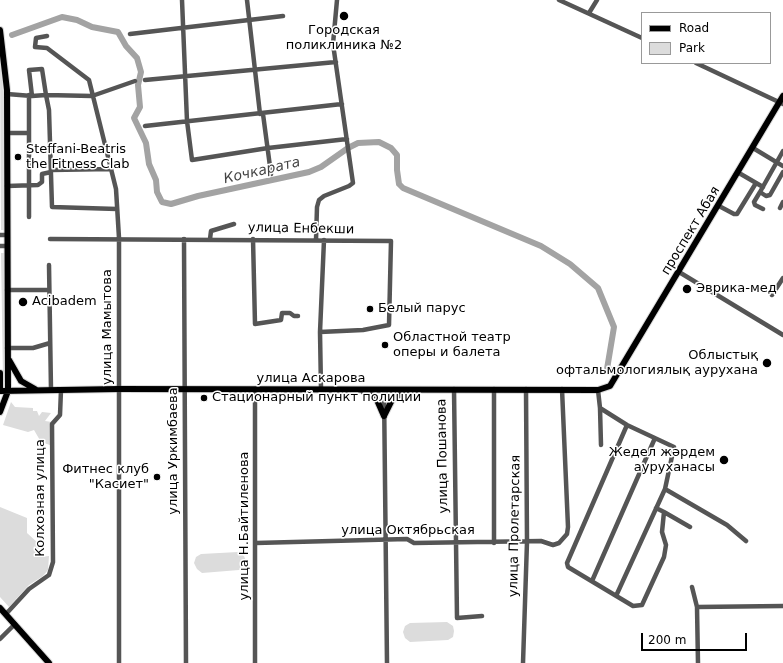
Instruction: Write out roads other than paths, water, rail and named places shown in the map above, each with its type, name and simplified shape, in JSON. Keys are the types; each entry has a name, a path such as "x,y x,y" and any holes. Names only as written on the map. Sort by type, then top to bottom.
{"main road":[{"path":"0,30 7,94 7,186 3,246 7,290 8,391 0,412"},
{"name":"проспект Абая","path":"598,390 610,386 617,377 782,101"},
{"path":"7,357 20,379 37,390"},
{"path":"0,373 0,391"},
{"name":"улица Аскарова","path":"0,391 119,389 598,390"},
{"path":"360,390 373,395 377,400 384,416"},
{"path":"384,416 392,400 410,390"},
{"path":"0,608 50,663"}],"street":[{"path":"182,0 187,121 192,160 268,148 347,139"},
{"path":"247,0 271,174"},
{"path":"316,240 317,207 319,200 324,196 353,183 333,44 337,0"},
{"path":"559,0 641,38"},
{"path":"589,14 597,0"},
{"path":"130,34 283,16"},
{"name":"улица Мамытова","path":"47,36 36,38 35,47 47,48 89,80 116,188 119,238 119,663"},
{"path":"145,80 186,78 336,62"},
{"path":"698,64 782,101"},
{"path":"29,217 29,70 42,69 49,110 52,207 117,209"},
{"path":"7,94 92,96 135,81"},
{"path":"144,126 342,104"},
{"path":"7,133 29,133"},
{"path":"753,148 783,166"},
{"path":"763,209 754,204 783,151"},
{"path":"7,186 28,187 41,184 42,174 51,171 111,169"},
{"path":"760,192 769,196 783,172"},
{"path":"738,173 763,187"},
{"path":"719,206 734,214 737,214 756,183"},
{"path":"780,208 783,202"},
{"name":"улица Енбекши","path":"210,239 211,231 234,224"},
{"name":"улица Енбекши","path":"50,238 391,241 389,325 363,330 320,332"},
{"name":"улица Уркимбаева","path":"184,239 186,663"},
{"path":"253,239 255,324 281,320 282,313 290,313 294,316 298,316"},
{"path":"321,389 320,332 324,240"},
{"path":"49,265 51,390"},
{"path":"679,272 783,335"},
{"path":"772,295 783,278"},
{"path":"7,290 49,290"},
{"path":"7,348 33,348 50,342"},
{"name":"улица Н.Байтиленова","path":"255,389 255,663"},
{"name":"улица Пошанова","path":"454,389 457,618 482,616"},
{"path":"494,389 494,543"},
{"name":"улица Пролетарская","path":"523,663 527,542 526,389"},
{"name":"улица Октябрьская","path":"256,543 407,539 414,543 455,541 494,543 541,541 553,545 559,543 567,534 568,527 562,389"},
{"name":"Колхозная улица","path":"6,614 29,589 49,575 53,562 52,424 60,415 61,390"},
{"path":"384,390 387,663"},
{"path":"598,390 601,445"},
{"path":"600,408 627,425 674,447 665,489 616,596"},
{"path":"627,425 567,565 634,606 642,605 664,557 666,545 662,532 664,512"},
{"path":"592,581 655,438"},
{"path":"665,489 727,525 746,542"},
{"path":"656,508 690,527"},
{"path":"692,587 697,607 698,663"},
{"path":"697,607 783,606"},
{"path":"0,639 15,624"}],"waterway":[{"name":"Кочкарата","path":"12,35 62,17 77,20 92,27 118,32 126,46 137,58 141,72 138,85 140,107 134,118 146,143 149,164 156,180 157,192 162,202 171,204 198,196 309,172 321,167 348,148 358,143 379,142 391,148 397,155 399,184 403,188 541,246 570,264 598,288 614,327 607,369 616,371"}],"place":[{"name":"Городская поликлиника №2","path":"344,16"},
{"name":"Steffani-Beatris the Fitness Clab","path":"18,157"},
{"name":"Эврика-мед","path":"687,289"},
{"name":"Acibadem","path":"23,302"},
{"name":"Белый парус","path":"370,309"},
{"name":"Областной театр оперы и балета","path":"385,345"},
{"name":"Облыстық офтальмологиялық аурухана","path":"767,363"},
{"name":"Стационарный пункт полиции","path":"204,398"},
{"name":"Жедел жәрдем ауруханасы","path":"724,460"},
{"name":"Фитнес клуб \"Касиет\"","path":"157,477"}]}
